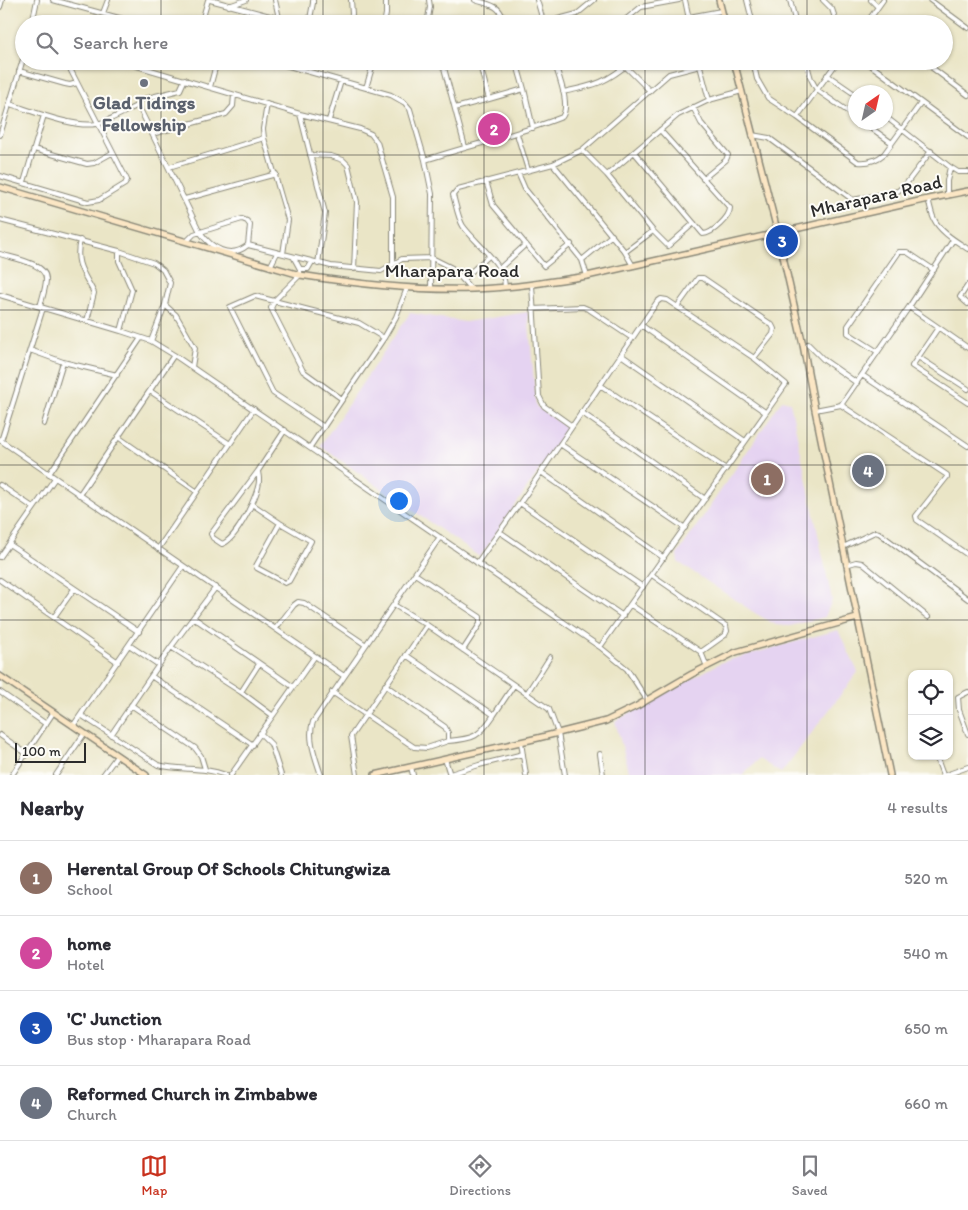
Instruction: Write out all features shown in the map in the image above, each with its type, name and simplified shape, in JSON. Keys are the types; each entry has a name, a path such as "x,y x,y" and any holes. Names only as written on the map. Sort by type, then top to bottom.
{"street":[{"path":"0,7 2,0"},
{"path":"34,15 37,0"},
{"path":"53,0 108,15"},
{"path":"103,13 108,0"},
{"path":"204,15 209,0 266,15"},
{"path":"229,6 246,0"},
{"path":"276,0 278,15"},
{"path":"311,15 313,0"},
{"path":"351,0 352,15"},
{"path":"386,0 386,15"},
{"path":"429,0 429,15"},
{"path":"475,0 496,7 503,15"},
{"path":"537,0 541,15"},
{"path":"573,15 594,0"},
{"path":"631,15 641,7 679,0"},
{"path":"685,0 689,15"},
{"path":"719,0 723,15"},
{"path":"747,0 751,15"},
{"path":"790,0 794,15"},
{"path":"824,0 832,9 834,15"},
{"path":"871,0 878,7"},
{"path":"872,15 884,0"},
{"path":"930,0 950,15"},
{"path":"701,15 722,11"},
{"path":"953,17 968,28"},
{"path":"0,176 88,202 94,202 125,184 127,180 70,70"},
{"path":"152,70 371,134 377,142 393,198 393,265"},
{"path":"210,87 215,70"},
{"path":"302,70 391,94 405,102 410,109 425,160 433,206 431,289"},
{"path":"366,88 371,70"},
{"path":"445,70 465,147"},
{"path":"481,70 489,99"},
{"path":"519,70 533,128"},
{"path":"425,160 465,147 517,134 562,117 565,113 563,92 557,70"},
{"path":"563,92 594,86 607,80 621,70"},
{"path":"630,70 650,91"},
{"path":"505,287 505,279 500,268 462,224 453,196 458,189 553,164 582,150 669,74 681,70"},
{"path":"702,70 709,100"},
{"path":"736,70 778,234 803,345 890,775"},
{"path":"755,70 757,78 768,98 858,162 879,158 903,130 922,103"},
{"path":"808,70 817,90 848,111"},
{"path":"797,117 831,70"},
{"path":"877,70 968,136"},
{"path":"935,70 968,94"},
{"path":"0,136 19,72 70,85 77,83"},
{"path":"827,75 848,90"},
{"path":"10,104 78,124 98,124 138,105 139,100 180,90 185,79"},
{"path":"328,120 341,81"},
{"path":"455,108 524,89"},
{"path":"607,175 678,115 709,100 742,92"},
{"path":"152,134 226,114 233,106 234,95"},
{"path":"267,104 263,129 264,138 288,220 283,254"},
{"path":"138,105 200,232 208,243 233,253 241,250 248,244 250,226 247,221 242,219 200,232 194,234 187,241"},
{"path":"693,107 701,123 728,155 726,160 703,179"},
{"path":"300,114 325,213 318,264"},
{"path":"24,182 44,115"},
{"path":"893,122 950,167 958,172 968,172"},
{"path":"634,152 703,234 706,235 730,211 730,208 660,130"},
{"path":"874,130 892,143"},
{"path":"517,134 528,170"},
{"path":"752,135 769,138 853,200 898,191 906,184 931,151"},
{"path":"169,167 264,138"},
{"path":"34,149 87,164 94,163 112,153"},
{"path":"582,150 607,175 653,231 668,246 694,223"},
{"path":"310,155 331,156 343,160 348,165 357,202 354,268"},
{"path":"553,164 612,235 625,252 633,267"},
{"path":"947,196 947,181 950,167"},
{"path":"518,173 525,189 582,260 587,276"},
{"path":"185,200 276,174"},
{"path":"486,181 493,205 544,266 571,244"},
{"name":"Mharapara Road","path":"0,186 270,267 350,283 431,289 471,289 532,285 587,276 968,191"},
{"path":"928,199 938,225 953,240 968,249"},
{"path":"0,220 80,240 154,263 163,270 170,282 165,305 151,341"},
{"path":"625,252 653,231"},
{"path":"582,260 612,235"},
{"path":"80,240 77,252 78,262 94,293 87,321"},
{"path":"815,410 841,405 953,240"},
{"path":"248,244 318,264 381,271 402,259 432,258 452,268 471,289"},
{"path":"500,268 526,245"},
{"path":"119,252 118,261 132,290 121,331"},
{"path":"878,352 848,332 848,326 899,252 907,252 934,270"},
{"path":"270,267 277,253"},
{"path":"0,254 35,265 43,271 46,280 42,307 30,350 1,440 344,676"},
{"path":"463,279 489,256"},
{"path":"294,258 300,272"},
{"path":"312,262 308,269 300,272 275,300 271,308 303,371 342,399"},
{"path":"677,307 694,281 698,278 703,278 772,325 774,329 773,334 754,358"},
{"path":"532,285 532,309 539,396 544,406 572,426"},
{"path":"968,285 960,298 968,304"},
{"path":"310,447 384,338 396,317 407,288"},
{"path":"0,301 1,295 121,331 151,341 174,355 600,647 627,669 647,700"},
{"path":"324,427 272,393 230,308 255,296 359,323 384,338"},
{"path":"477,563 657,302 661,299 667,300 754,358 786,384 600,647"},
{"path":"165,305 176,315 195,348 192,367"},
{"path":"532,309 583,307 632,338"},
{"path":"909,307 968,348"},
{"path":"641,325 765,412"},
{"path":"938,328 912,366 968,403"},
{"path":"49,474 141,338"},
{"path":"808,344 824,360 857,383"},
{"path":"30,350 64,362 117,375"},
{"path":"79,495 174,355"},
{"path":"621,355 744,442"},
{"path":"918,357 968,390"},
{"path":"44,424 64,362"},
{"path":"862,375 966,445 968,437"},
{"path":"600,385 726,469"},
{"path":"150,391 230,444"},
{"path":"841,405 948,475 916,516 917,520 968,555"},
{"path":"158,549 254,409"},
{"path":"581,412 705,499"},
{"path":"258,470 260,480 252,504 229,541 222,544 213,538 214,529 285,430"},
{"path":"118,437 196,491"},
{"path":"560,444 685,528"},
{"path":"541,472 664,558"},
{"path":"0,557 55,478"},
{"path":"1,488 34,508"},
{"path":"520,503 643,588"},
{"path":"252,504 311,541 289,581 285,583 256,566 280,523"},
{"path":"500,532 622,616"},
{"path":"843,548 875,532 879,532 968,599"},
{"path":"321,775 313,745 311,727 332,692 440,537"},
{"path":"9,544 138,632"},
{"path":"846,565 856,562 862,563 928,617"},
{"path":"73,726 183,566"},
{"path":"415,574 480,617 480,624 464,650"},
{"path":"652,575 726,626 728,631 725,635 701,652"},
{"path":"0,580 118,662"},
{"path":"111,734 171,647 216,587"},
{"path":"54,617 74,588"},
{"path":"276,628 294,605 298,602 304,603 366,645"},
{"path":"394,605 427,625 549,709 558,733 565,775"},
{"path":"631,605 701,652 707,667"},
{"path":"194,618 292,686"},
{"path":"377,775 606,721 736,652 857,618"},
{"path":"357,775 350,738 427,625"},
{"path":"129,645 159,665"},
{"path":"171,647 241,692 272,715"},
{"path":"406,654 494,715"},
{"path":"231,775 315,656"},
{"path":"527,693 550,658"},
{"path":"241,692 259,664"},
{"path":"0,676 146,775"},
{"path":"151,676 253,745"},
{"path":"385,684 445,728 448,741"},
{"path":"332,692 414,746 427,748 448,741 469,739 477,736 485,728 514,685"},
{"path":"0,692 46,724"},
{"path":"968,692 958,697 959,710 968,731"},
{"path":"131,705 195,748 201,756 205,769"},
{"path":"12,775 54,713"},
{"path":"81,714 158,765 172,768 205,769 226,775"},
{"path":"260,733 271,744 282,775"},
{"path":"56,775 84,734"},
{"path":"0,735 27,754"},
{"path":"521,742 526,775"},
{"path":"445,759 450,774 523,754"},
{"path":"600,754 603,775"},
{"path":"103,775 117,756"},
{"path":"938,760 945,775 968,767"},
{"path":"411,767 413,775"}],"shaded area":[{"path":"528,312 536,406 566,427 564,434 480,557 320,446 410,313 465,322"},
{"path":"782,400 790,402 832,600 825,617 790,626 776,625 755,613 678,562 677,555"},
{"path":"838,630 858,672 781,773 759,759 742,775 630,775 615,721 722,662"}],"place":[{"name":"Glad Tidings Fellowship","path":"144,83"},
{"name":"home","path":"494,129"},
{"name":"'C' Junction","path":"782,241"},
{"name":"Reformed Church in Zimbabwe","path":"868,471"},
{"name":"Herental Group Of Schools Chitungwiza","path":"767,479"}]}
